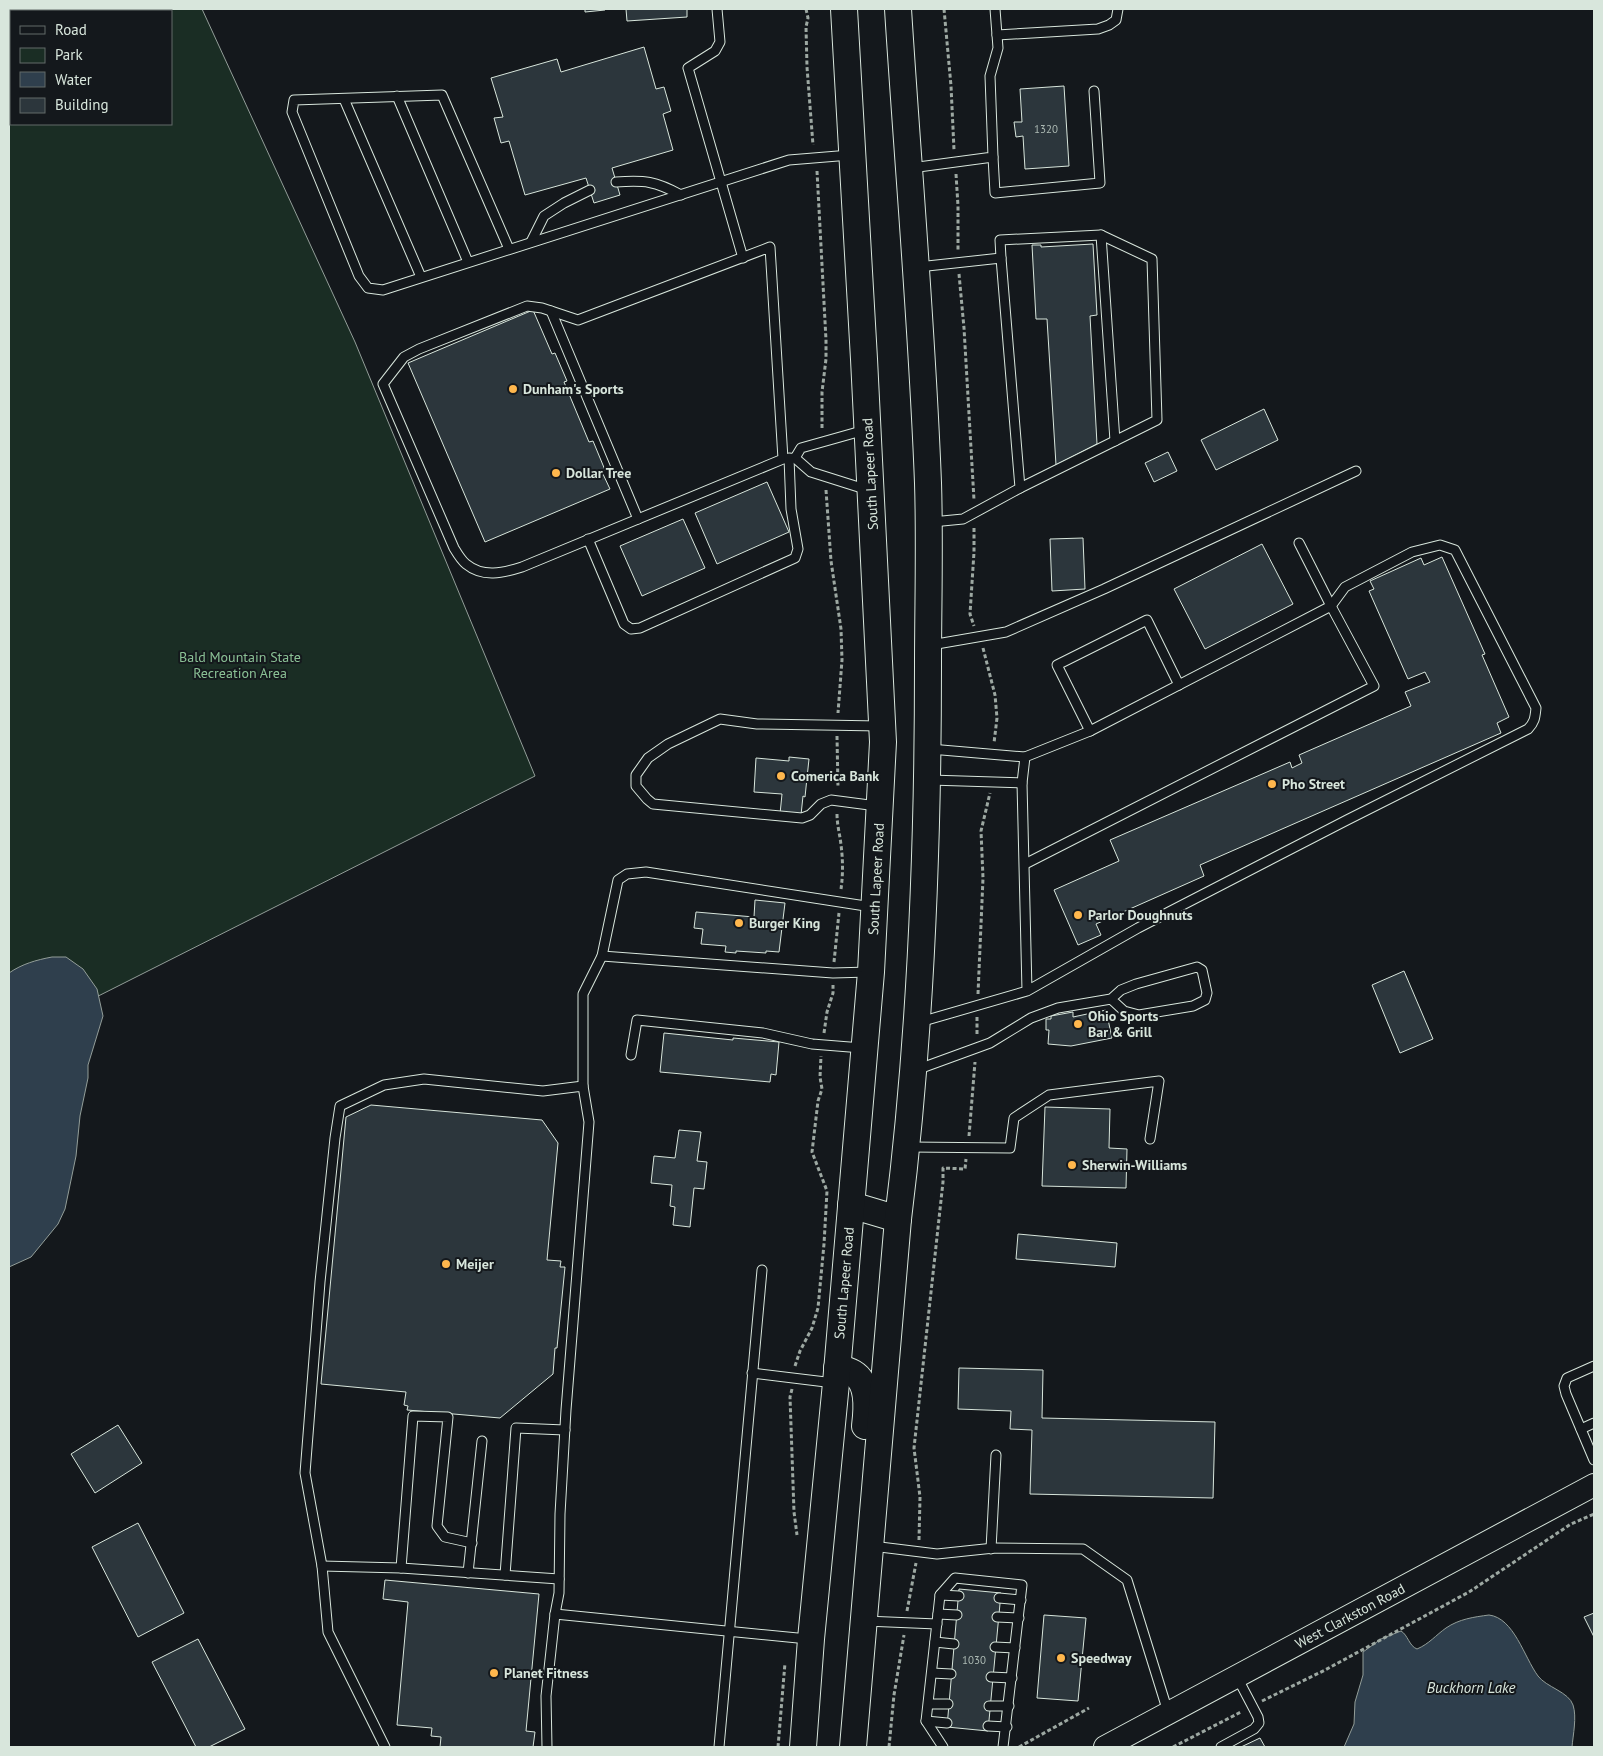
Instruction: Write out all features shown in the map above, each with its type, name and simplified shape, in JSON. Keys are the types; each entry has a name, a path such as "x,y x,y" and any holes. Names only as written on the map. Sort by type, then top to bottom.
{"main road":[{"name":"South Lapeer Road","path":"803,1747 799,1638 836,1375 871,972 880,806 882,726 868,429 844,9"},
{"path":"853,1747 869,1546 917,1023 928,779 928,522 923,366 898,9"},
{"path":"851,1205 898,1219"},
{"path":"836,1375 854,1373 862,1383 866,1396 850,1599 862,1628"},
{"name":"West Clarkston Road","path":"1105,1747 1594,1485"}],"lane":[{"path":"717,9 720,42 715,51 688,68 742,258"},
{"path":"995,9 998,48 990,76 995,193 1100,183 1094,91"},
{"path":"997,35 1098,29 1116,20 1118,9"},
{"path":"509,250 442,95 294,100 292,112 359,276 368,288 383,290 421,277 509,250 789,160 853,155"},
{"path":"397,96 468,262"},
{"path":"344,99 421,277"},
{"path":"908,168 993,157"},
{"path":"616,182 643,180 663,185 681,195"},
{"path":"531,242 544,216 590,190"},
{"path":"1101,235 1115,441"},
{"path":"928,522 963,519 1020,488 1156,420 1152,259 1101,235 1000,240 1020,488"},
{"path":"588,540 624,624 631,629 640,628 795,558 798,549 791,509 789,458 770,247 578,320 542,308 527,306 420,349 404,358 383,384 454,548 465,564 484,573 504,572 522,566 789,458 801,448 868,429"},
{"path":"916,267 1001,258"},
{"path":"551,311 638,519"},
{"path":"789,458 811,472 871,491"},
{"path":"928,645 1006,632 1356,471"},
{"path":"1025,864 1374,686 1299,543"},
{"path":"917,1023 1028,991 1138,928 1528,729 1535,718 1536,708 1455,550 1440,545 1412,552 1345,587 1331,606 1090,731 1025,757 928,748"},
{"path":"1090,731 1057,665 1146,620 1178,685"},
{"path":"880,806 832,800 821,804 810,814 802,818 654,804 636,786 636,775 648,758 668,744 720,718 757,724 882,726"},
{"path":"1025,757 1022,784 1028,991"},
{"path":"928,779 1022,784"},
{"path":"547,1747 546,1696 559,1593 560,1514 565,1430 589,1122 583,1086 583,994 602,956 618,880 627,874 646,872 874,907"},
{"path":"602,956 833,973 871,972"},
{"path":"913,1071 990,1043 1031,1018 1058,1008 1111,999 1121,990 1136,984 1197,967 1202,970 1207,993 1205,1000 1193,1006 1139,1014 1124,1010 1111,999"},
{"path":"631,1055 636,1020 763,1033 822,1046 864,1048"},
{"path":"386,1747 328,1632 322,1566 305,1473 320,1282 340,1106 384,1085 424,1079 543,1092 583,1086"},
{"path":"907,1147 1010,1148 1014,1118 1049,1095 1159,1081 1150,1139"},
{"path":"719,1747 720,1714 730,1632 762,1270"},
{"path":"1594,1366 1567,1378 1564,1386 1594,1460"},
{"path":"752,1373 794,1377 836,1375"},
{"path":"401,1568 413,1416 448,1417 437,1526 445,1537 472,1543"},
{"path":"1581,1429 1594,1423"},
{"path":"505,1575 516,1428 565,1430"},
{"path":"468,1573 482,1441"},
{"path":"990,1548 996,1455"},
{"path":"869,1546 937,1554 990,1548 1084,1548 1127,1580 1168,1713"},
{"path":"322,1566 401,1568 559,1579"},
{"path":"942,1747 926,1721 940,1594 955,1578 1022,1585 1003,1747"},
{"path":"940,1594 959,1596"},
{"path":"1000,1598 1021,1600"},
{"path":"555,1614 799,1638"},
{"path":"938,1614 957,1615"},
{"path":"997,1617 1019,1618"},
{"path":"862,1628 905,1622 937,1624"},
{"path":"935,1642 954,1644"},
{"path":"995,1647 1015,1648"},
{"path":"932,1673 951,1674"},
{"path":"1221,1747 1254,1729 1259,1723 1258,1717 1237,1676"},
{"path":"992,1677 1012,1678"},
{"path":"929,1704 948,1704"},
{"path":"989,1706 1009,1706"},
{"path":"926,1721 947,1723"},
{"path":"988,1726 1006,1727"}],"path":[{"path":"806,9 808,18 806,27 807,67 814,158 818,184 826,340 822,392 823,442"},
{"path":"944,9 951,86 958,206 958,263 964,328 975,512 970,614 985,654 995,695 997,718 992,754"},
{"path":"797,1540 794,1512 790,1397 798,1356 812,1328 818,1308 827,1190 812,1152 818,1102 822,1089 820,1061 827,1012 833,993 833,973 843,870 837,825 838,748 836,726 842,660 841,629 831,560 825,476"},
{"path":"889,1747 894,1695 905,1622 919,1552 920,1497 914,1448 943,1168 966,1169 978,1005 982,878 981,831 992,782"},
{"path":"1325,1670 1470,1592 1571,1524 1594,1514"},
{"path":"778,1747 799,1638"},
{"path":"1019,1747 1089,1708"}],"green space":[{"name":"Bald Mountain State Recreation Area","path":"9,9 202,9 355,342 535,776 9,1041"}],"water":[{"path":"52,957 66,957 83,969 97,989 103,1016 88,1065 88,1078 80,1116 76,1156 65,1209 58,1224 31,1257 9,1267 9,973 29,963"},
{"name":"Buckhorn Lake","path":"1489,1615 1498,1618 1512,1631 1538,1676 1571,1700 1575,1715 1572,1747 1344,1747 1354,1724 1355,1702 1363,1675 1363,1652 1381,1639 1401,1631 1414,1648 1417,1649 1456,1622"}],"building":[{"path":"585,9 605,9 605,10 585,12"},
{"path":"626,9 687,9 687,17 627,21"},
{"path":"644,47 656,89 664,87 671,111 663,114 673,150 612,168 620,195 594,203 586,178 525,195 509,141 501,143 494,118 503,117 491,78 557,59 561,72"},
{"path":"1064,86 1069,166 1025,169 1023,136 1016,137 1014,122 1022,122 1020,89"},
{"path":"1093,244 1097,315 1090,316 1097,444 1056,465 1047,319 1036,319 1032,245 1041,245 1041,247"},
{"path":"533,310 552,354 555,353 567,381 564,382 589,442 593,441 605,470 602,472 610,489 485,542 408,363"},
{"path":"1264,409 1278,440 1216,470 1201,440"},
{"path":"1168,452 1177,471 1154,482 1145,463"},
{"path":"767,482 789,532 717,564 695,513"},
{"path":"683,519 705,568 642,596 620,546"},
{"path":"1083,538 1085,589 1052,591 1050,539"},
{"path":"1262,544 1293,604 1205,649 1174,589"},
{"path":"1442,557 1485,654 1482,655 1509,717 1497,723 1501,733 1200,865 1204,876 1096,924 1101,935 1078,945 1054,890 1119,861 1110,840 1290,762 1292,768 1302,763 1299,755 1411,706 1405,692 1430,682 1425,672 1408,679 1369,591 1374,589 1370,581 1421,558 1424,565"},
{"name":"Comerica Bank","path":"789,757 809,759 801,815 780,814 782,794 754,792 756,758 789,761"},
{"name":"Burger King","path":"755,900 785,903 779,952 725,952 726,946 701,944 703,929 694,928 696,912 754,917"},
{"path":"1404,971 1433,1039 1400,1053 1372,985"},
{"name":"Ohio Sports Bar & Grill","path":"1106,1010 1112,1038 1071,1046 1048,1044 1049,1030 1046,1030 1046,1019 1051,1019 1051,1016 1073,1012 1073,1017"},
{"path":"664,1033 733,1040 733,1038 779,1042 776,1075 771,1074 770,1082 660,1072"},
{"name":"Meijer","path":"371,1105 542,1120 558,1143 547,1260 561,1261 560,1267 565,1267 553,1374 500,1418 407,1410 408,1406 404,1405 406,1392 321,1384 346,1117"},
{"path":"1045,1107 1110,1109 1109,1148 1127,1149 1126,1188 1042,1186"},
{"path":"679,1130 701,1132 697,1161 707,1162 704,1189 694,1188 690,1227 673,1225 675,1207 670,1206 672,1185 651,1183 654,1156 675,1158"},
{"path":"1018,1234 1117,1243 1115,1267 1016,1259"},
{"path":"959,1368 1043,1370 1042,1418 1215,1422 1213,1498 1030,1494 1032,1430 1010,1429 1011,1411 958,1409"},
{"path":"118,1425 142,1463 95,1493 71,1454"},
{"path":"138,1523 184,1613 138,1637 92,1547"},
{"path":"385,1580 539,1594 526,1731 535,1732 533,1747 440,1747 441,1737 431,1736 432,1728 397,1725 408,1602 383,1599"},
{"path":"959,1589 1001,1593 988,1731 947,1727"},
{"path":"1594,1613 1594,1637 1584,1617"},
{"name":"Speedway","path":"1044,1615 1086,1618 1078,1701 1037,1698"},
{"path":"198,1639 245,1729 209,1747 196,1747 152,1662"},
{"path":"1260,1738 1265,1747 1241,1747"}],"place":[{"name":"Dunham's Sports","path":"513,389"},
{"name":"Dollar Tree","path":"556,473"},
{"name":"Comerica Bank","path":"781,776"},
{"name":"Pho Street","path":"1272,784"},
{"name":"Parlor Doughnuts","path":"1078,915"},
{"name":"Burger King","path":"739,923"},
{"name":"Ohio Sports Bar & Grill","path":"1078,1024"},
{"name":"Sherwin-Williams","path":"1072,1165"},
{"name":"Meijer","path":"446,1264"},
{"name":"Speedway","path":"1061,1658"},
{"name":"Planet Fitness","path":"494,1673"}]}
